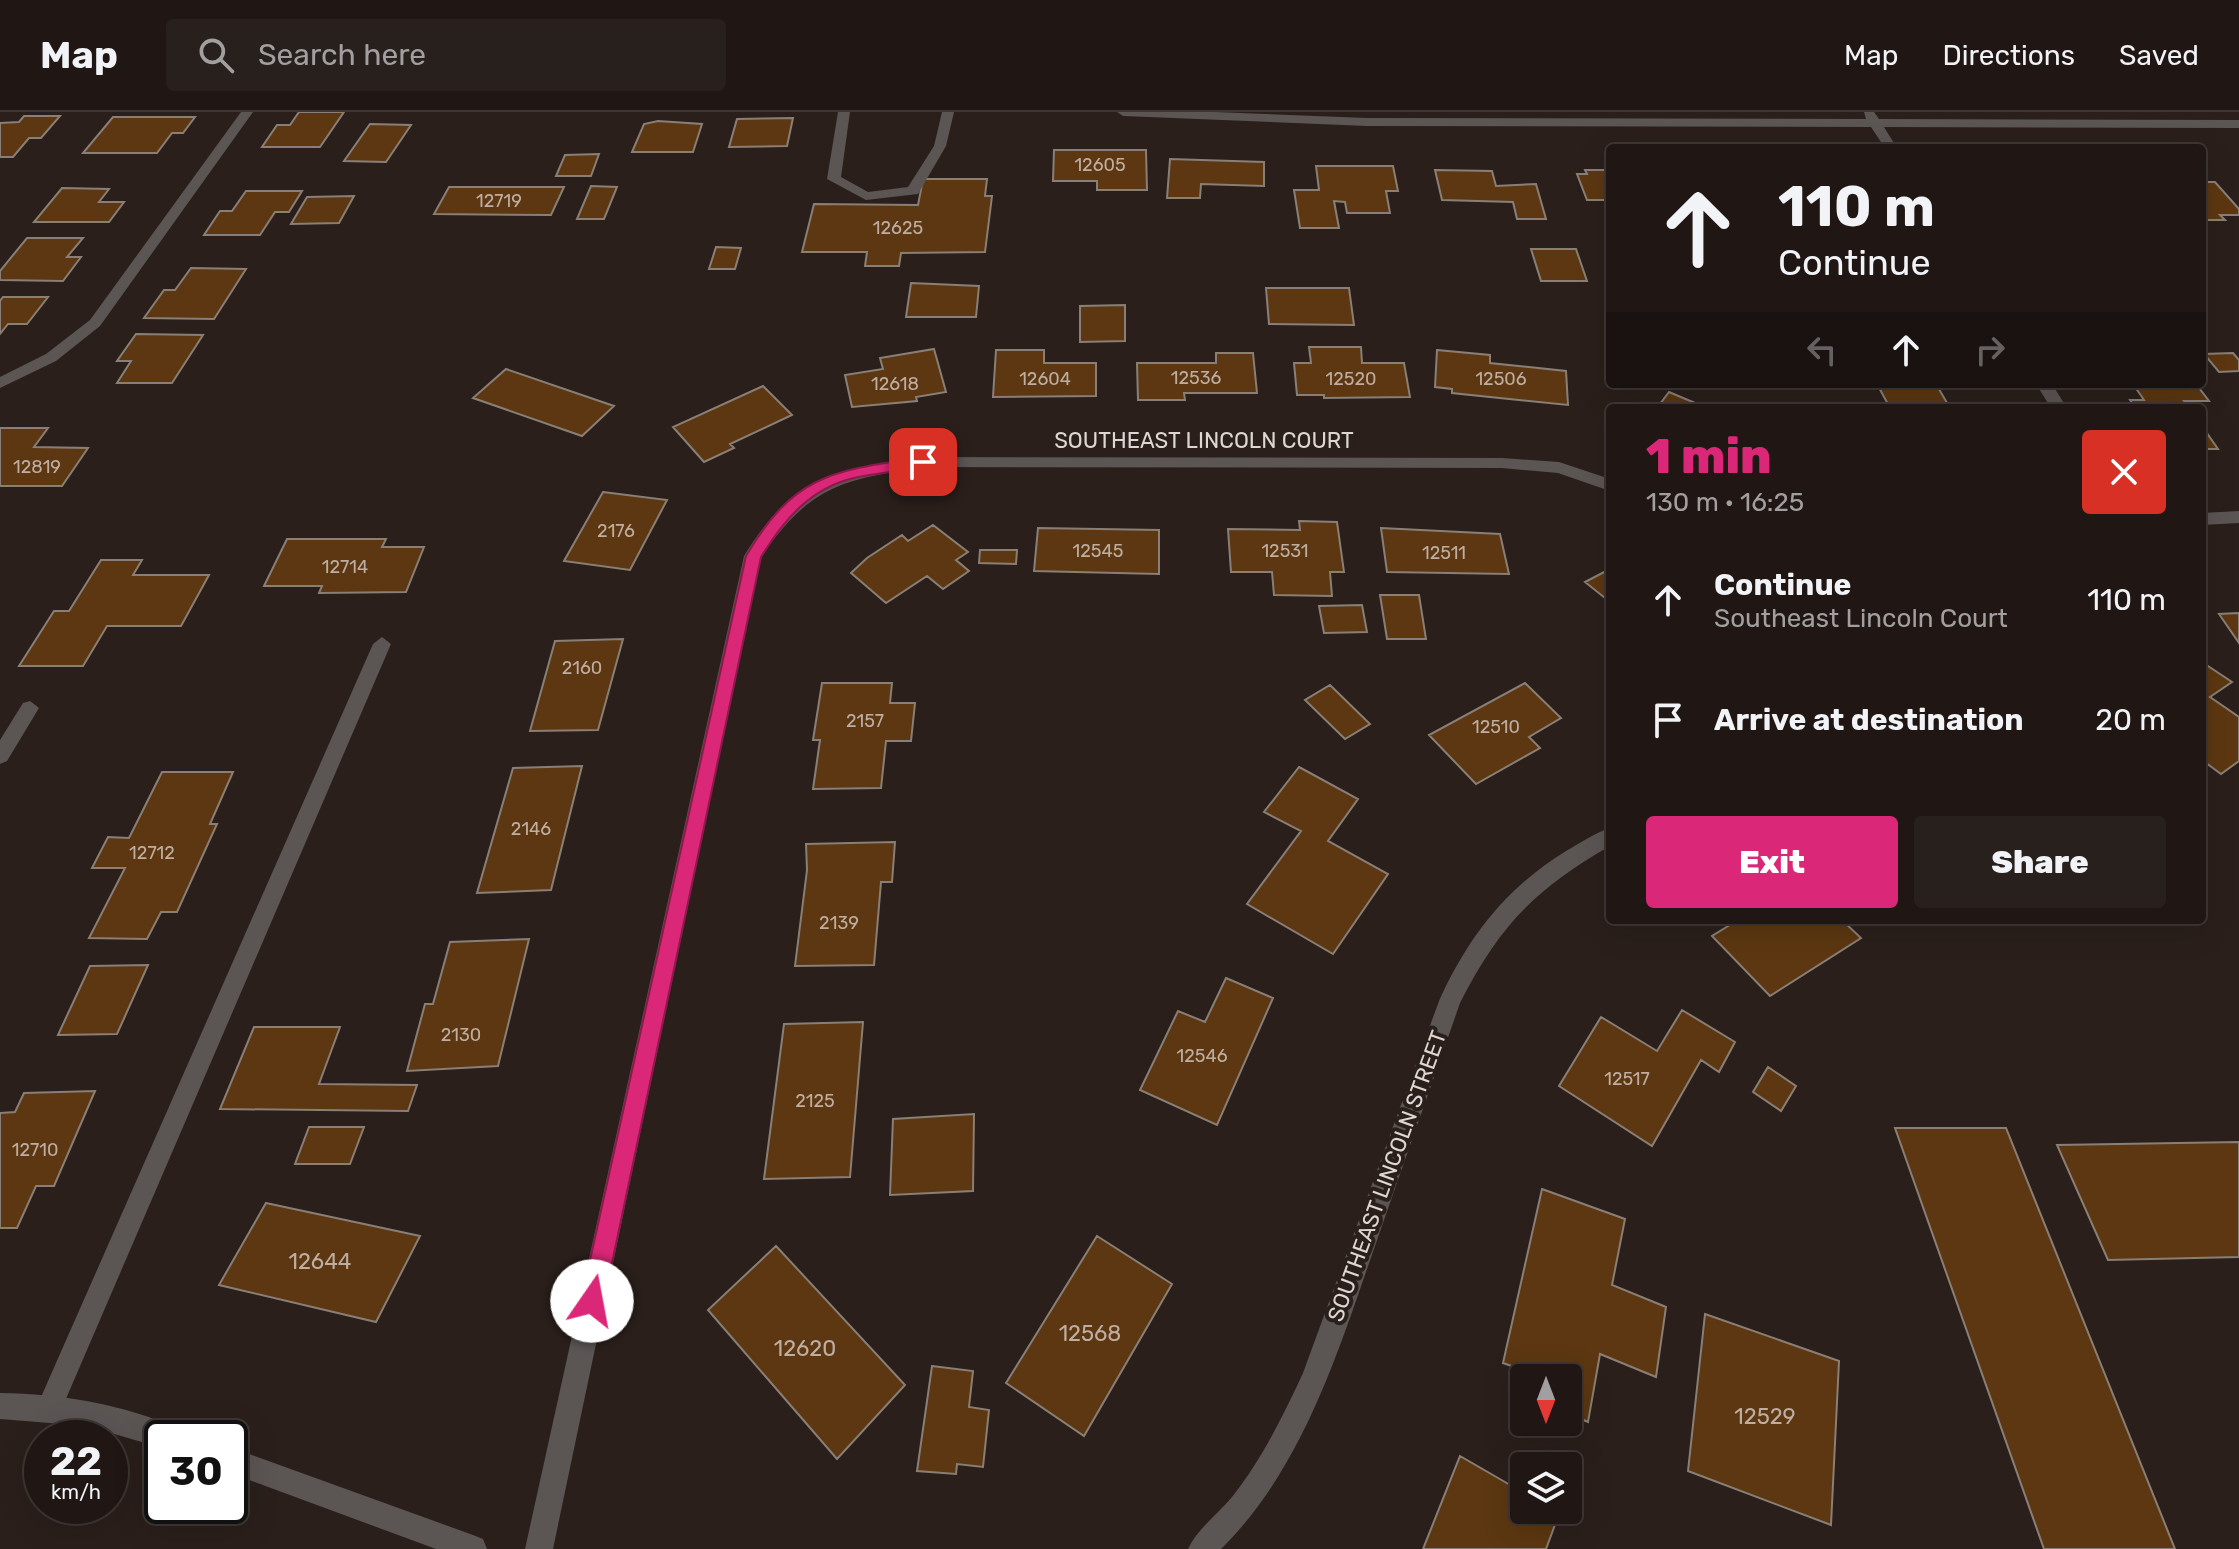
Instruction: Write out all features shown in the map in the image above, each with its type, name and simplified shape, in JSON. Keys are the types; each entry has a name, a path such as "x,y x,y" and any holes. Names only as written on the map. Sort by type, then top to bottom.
{"street":[{"path":"0,383 73,346 95,323 247,112"},
{"path":"844,112 834,179 866,196 913,191 940,146 948,112"},
{"path":"1123,112 1367,122 1871,118 2239,124"},
{"path":"1871,118 1888,144"},
{"name":"SOUTHEAST LINCOLN COURT","path":"539,1549 753,556 774,524 801,496 848,473 923,462 1502,463 1559,468 1606,484"},
{"path":"2206,519 2239,517"},
{"path":"50,1406 382,644"},
{"path":"0,756 30,708"},
{"name":"SOUTHEAST LINCOLN STREET","path":"1202,1549 1247,1503 1273,1463 1299,1412 1324,1355 1450,1001 1475,952 1505,912 1537,884 1606,839"},
{"path":"0,1406 50,1406 101,1414 144,1429"},
{"path":"248,1467 473,1549"}],"building":[{"path":"299,112 344,112 320,147 262,147 277,125 290,125"},
{"path":"24,116 60,116 41,138 29,138 13,157 0,157 0,123 19,122"},
{"path":"113,117 195,117 183,133 172,133 157,153 83,153"},
{"path":"793,118 787,146 729,147 737,119"},
{"path":"658,121 702,124 693,152 632,152 644,124"},
{"path":"370,124 411,125 386,162 344,161"},
{"path":"1054,150 1146,150 1147,190 1097,190 1097,181 1053,181"},
{"path":"599,154 591,176 556,176 565,155"},
{"path":"1170,159 1264,162 1264,186 1201,184 1200,198 1167,198"},
{"path":"1316,166 1393,166 1398,191 1386,191 1390,213 1347,213 1345,202 1334,201 1339,228 1300,228 1294,190 1319,190"},
{"path":"1435,170 1492,171 1496,186 1536,184 1546,219 1517,219 1513,202 1442,200"},
{"path":"1585,170 1606,170 1606,200 1587,200 1577,174 1587,174"},
{"path":"923,179 987,179 985,196 992,196 985,252 901,253 899,266 865,266 867,252 802,252 814,204 918,205"},
{"path":"2206,182 2215,182 2239,209 2239,215 2220,215 2225,220 2206,220"},
{"path":"591,186 617,187 604,219 577,219"},
{"path":"449,187 564,187 551,215 434,214"},
{"path":"62,188 109,189 99,202 124,202 109,222 34,222"},
{"path":"246,191 302,191 289,212 275,212 260,235 204,235 220,211 232,211"},
{"path":"354,196 339,223 291,224 307,197"},
{"path":"27,238 83,238 67,257 81,257 63,281 0,280 0,271"},
{"path":"716,247 741,248 735,269 709,269"},
{"path":"1531,249 1576,249 1587,281 1541,281"},
{"path":"191,268 246,269 214,319 144,318 164,290 175,290"},
{"path":"911,283 979,286 976,317 906,317"},
{"path":"1266,288 1349,288 1354,325 1269,324"},
{"path":"3,297 48,297 27,324 8,324 0,334 0,301"},
{"path":"1125,305 1125,341 1080,342 1080,306"},
{"path":"136,334 203,335 172,383 117,383 131,361 117,361"},
{"path":"1309,347 1361,347 1362,363 1404,363 1410,397 1324,398 1324,395 1297,395 1294,363 1311,363"},
{"path":"934,349 946,392 916,397 917,401 852,407 845,375 883,369 880,358"},
{"path":"996,350 1044,350 1044,363 1096,363 1096,396 993,397"},
{"path":"1437,350 1490,355 1490,363 1566,371 1568,405 1452,393 1452,389 1435,387"},
{"path":"1216,353 1253,353 1257,393 1184,393 1185,400 1138,400 1137,363 1216,363"},
{"path":"2233,353 2239,360 2239,371 2219,372 2206,354"},
{"path":"506,369 614,406 582,436 473,398"},
{"path":"763,386 792,415 730,444 734,448 704,462 673,427"},
{"path":"1879,388 1938,388 1948,404 1888,404"},
{"path":"2136,388 2199,388 2209,401 2132,404 2130,400 2144,400"},
{"path":"1669,392 1698,404 1660,404"},
{"path":"0,428 48,428 34,447 88,448 62,486 0,486"},
{"path":"2206,432 2218,449 2206,449"},
{"path":"603,492 667,500 630,570 564,561"},
{"path":"1299,521 1337,522 1344,572 1330,572 1332,596 1274,595 1272,572 1231,572 1228,529 1300,530"},
{"path":"933,525 968,552 956,560 969,571 943,589 927,576 886,603 851,573 867,558 902,535 908,541"},
{"path":"1038,528 1159,530 1159,574 1034,571"},
{"path":"1381,528 1500,534 1509,574 1387,572"},
{"path":"287,539 386,539 382,547 424,547 406,592 319,593 322,586 264,586"},
{"path":"980,550 1017,550 1016,564 979,563"},
{"path":"101,560 142,560 133,575 209,575 181,626 107,626 83,666 19,666 54,611 69,611"},
{"path":"1606,571 1606,599 1585,582"},
{"path":"1380,595 1419,595 1426,639 1387,639"},
{"path":"1362,605 1367,632 1324,633 1319,606"},
{"path":"2239,613 2239,643 2219,614"},
{"path":"623,639 598,730 530,731 555,641"},
{"path":"2206,665 2232,682 2210,697 2239,717 2239,761 2221,774 2206,763"},
{"path":"822,683 892,683 890,703 915,703 911,741 886,741 881,788 813,789 820,740 813,740"},
{"path":"1525,683 1561,718 1529,737 1540,748 1476,784 1429,735"},
{"path":"1330,685 1370,724 1345,739 1305,700"},
{"path":"582,766 551,890 477,893 513,768"},
{"path":"1299,767 1358,799 1328,841 1388,874 1333,954 1247,904 1301,831 1264,812"},
{"path":"162,772 233,772 210,824 217,824 177,912 161,912 147,939 89,938 125,868 92,868 108,837 129,838"},
{"path":"895,842 892,882 881,882 874,965 795,966 807,870 806,844"},
{"path":"1732,924 1846,924 1861,938 1770,996 1712,936"},
{"path":"529,939 498,1066 407,1071 425,1004 433,1004 450,942"},
{"path":"148,965 117,1034 58,1035 90,966"},
{"path":"1226,978 1273,998 1217,1125 1140,1090 1178,1011 1205,1022"},
{"path":"1682,1010 1735,1042 1719,1072 1701,1060 1652,1146 1559,1086 1601,1017 1657,1051"},
{"path":"863,1022 850,1177 764,1179 784,1024"},
{"path":"254,1027 340,1027 319,1084 417,1085 408,1111 220,1109"},
{"path":"1768,1067 1796,1086 1781,1111 1753,1092"},
{"path":"95,1091 54,1186 36,1186 17,1228 0,1228 0,1113 15,1112 24,1093"},
{"path":"974,1114 973,1191 890,1195 893,1119"},
{"path":"309,1127 364,1127 350,1164 295,1164"},
{"path":"1895,1128 2006,1128 2175,1549 2044,1549"},
{"path":"2239,1142 2239,1257 2108,1260 2057,1145"},
{"path":"1542,1189 1625,1219 1612,1285 1666,1307 1656,1377 1600,1354 1588,1422 1582,1419 1582,1364 1503,1363"},
{"path":"266,1203 420,1236 376,1322 219,1285"},
{"path":"1097,1236 1172,1284 1084,1436 1006,1383"},
{"path":"776,1246 905,1385 837,1459 708,1310"},
{"path":"1705,1314 1839,1361 1831,1525 1688,1471"},
{"path":"932,1366 973,1371 969,1407 989,1410 983,1467 957,1464 956,1474 917,1471"},
{"path":"1460,1456 1510,1485 1510,1524 1555,1524 1546,1549 1423,1549"}],"route":[{"path":"592,1301 753,556 774,524 801,496 848,473 923,462"}]}
